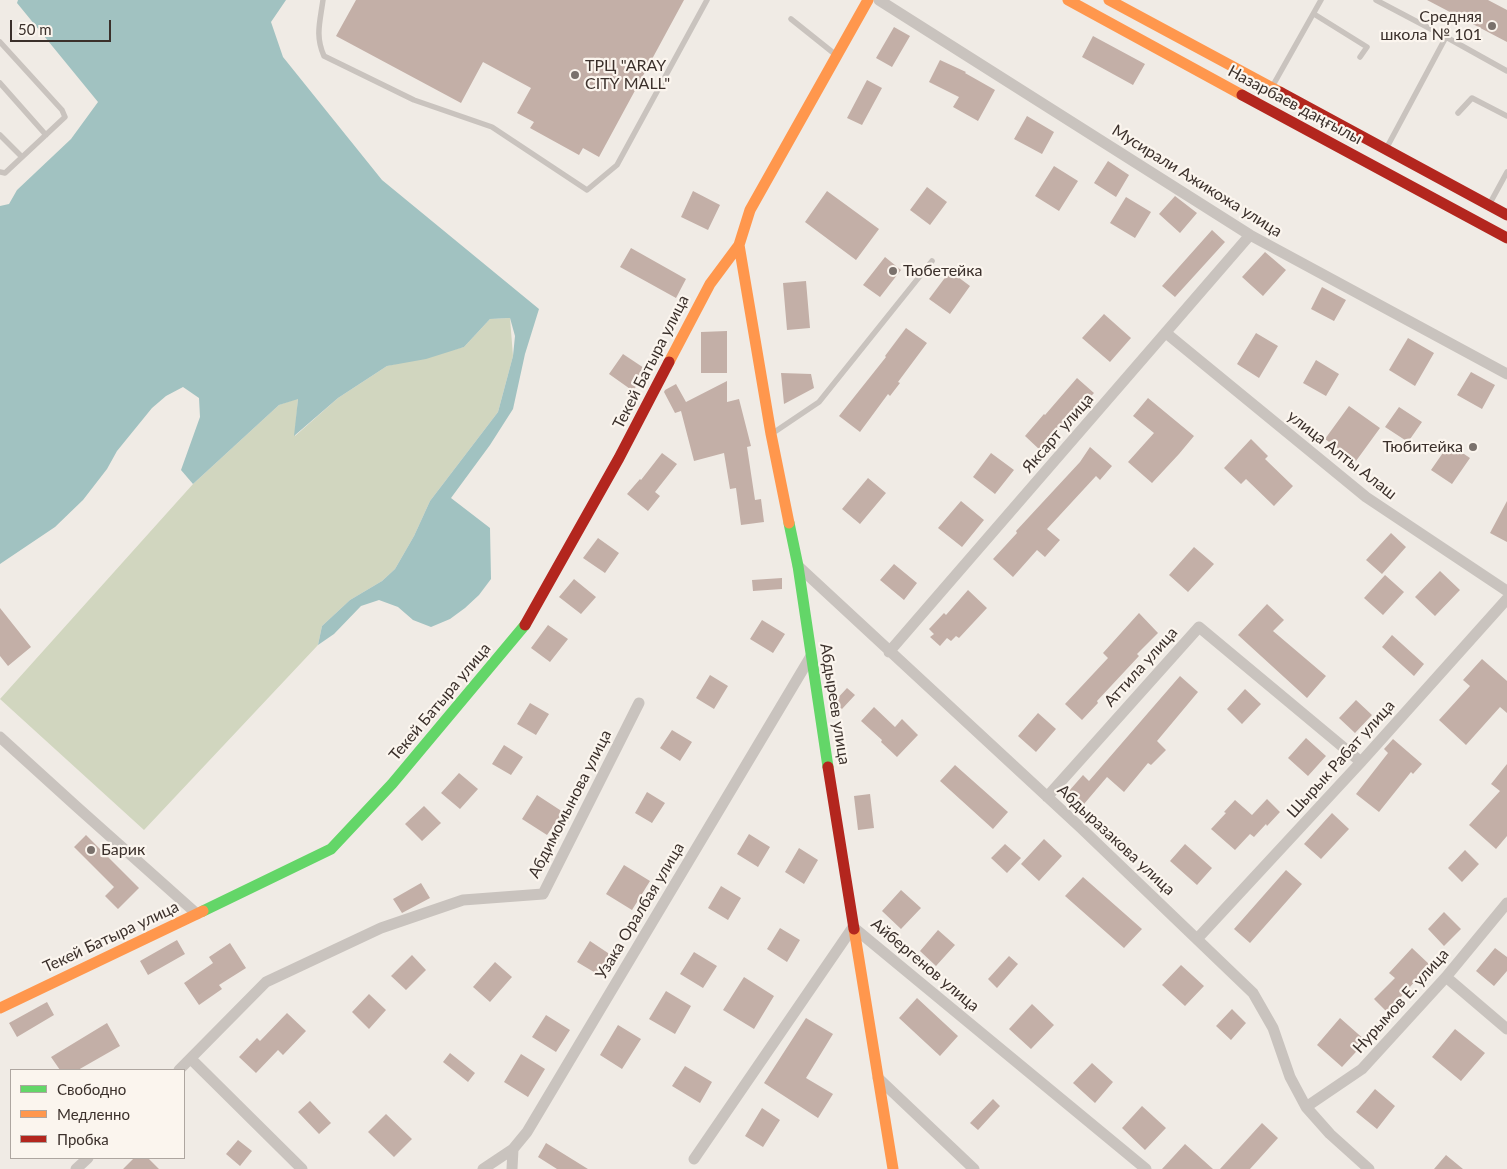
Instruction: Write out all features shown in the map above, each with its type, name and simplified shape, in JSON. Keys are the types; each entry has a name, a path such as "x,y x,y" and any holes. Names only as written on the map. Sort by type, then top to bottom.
{"street":[{"path":"739,245 750,210 868,0"},
{"name":"Мусирали Ажикожа улица","path":"879,0 1250,235 1507,374"},
{"name":"Назарбаев даңғылы","path":"1068,0 1507,238"},
{"name":"Назарбаев даңғылы","path":"1112,1 1507,215"},
{"name":"Яксарт улица","path":"889,652 1250,235"},
{"name":"Абдыреев улица","path":"739,245 771,434 798,566 853,927 893,1169"},
{"name":"Текей Батыра улица","path":"0,1008 331,849 392,784 525,626 619,458 710,284 739,245"},
{"name":"улица Алты Алаш","path":"1166,332 1366,497 1507,591"},
{"name":"Абдыразакова улица","path":"798,566 1253,993 1273,1028 1290,1077 1306,1107 1330,1134 1368,1169"},
{"name":"Шырык Рабат улица","path":"1197,939 1361,762 1507,599"},
{"name":"Аттила улица","path":"1047,798 1199,627 1361,762"},
{"name":"Узака Оралбая улица","path":"483,1169 513,1149 527,1132 811,656"},
{"name":"Абдимомынова улица","path":"180,1069 266,982 382,928 463,900 543,894 639,703"},
{"path":"0,737 197,914"},
{"name":"Нурымов Е. улица","path":"1306,1107 1362,1069 1446,977 1507,903"},
{"name":"Айбергенов улица","path":"694,1158 853,927 1146,1169"},
{"path":"1446,977 1507,1029"},
{"path":"191,1059 302,1169"},
{"path":"878,1078 974,1169"},
{"path":"512,1169 513,1149"},
{"path":"76,1169 87,1159"}],"lane":[{"path":"323,0 318,43 324,56 414,100 492,127 587,190 618,166 707,0"},
{"path":"1272,87 1321,0"},
{"path":"1376,0 1507,70"},
{"path":"1314,14 1367,47 1360,57"},
{"path":"791,19 836,55"},
{"path":"1386,149 1446,37"},
{"path":"0,42 65,117 64,120 5,172 0,172"},
{"path":"0,83 46,135"},
{"path":"1458,113 1472,98 1507,116"},
{"path":"0,135 22,157"},
{"path":"1489,205 1507,172"},
{"path":"771,434 818,402 932,261"}],"green space":[{"path":"510,318 513,356 498,412 430,501 414,536 395,569 382,581 350,600 322,626 318,645 144,830 0,699 193,484 279,405 298,398 295,436 338,398 387,366 464,347 490,319"}],"water":[{"path":"18,0 286,0 271,22 283,57 382,180 539,309 525,354 513,409 490,445 451,498 490,528 491,579 479,595 450,619 431,627 413,620 398,607 379,600 361,606 334,634 318,645 322,626 350,600 382,581 395,569 414,536 430,501 498,412 513,356 515,336 510,318 490,319 464,347 426,359 387,366 338,398 294,436 298,399 279,405 193,484 181,470 200,417 199,398 183,387 166,396 152,408 117,451 107,469 83,500 55,527 0,564 0,206 9,204 17,190 71,139 98,102 17,3"}],"building":[{"name":"ТРЦ \"ARAY CITY MALL\"","path":"356,0 684,0 599,157 583,148 579,155 530,128 534,122 517,113 531,88 483,62 461,103 336,36"},
{"name":"Средняя школа № 101","path":"1427,0 1488,0 1507,10 1507,42"},
{"path":"894,27 910,36 892,67 876,58"},
{"path":"1093,36 1145,64 1133,85 1082,57"},
{"path":"940,60 966,72 995,90 978,121 953,107 959,97 929,82"},
{"path":"867,80 882,88 862,125 847,118"},
{"path":"1027,116 1054,132 1042,154 1014,139"},
{"path":"1108,161 1129,175 1116,197 1094,183"},
{"path":"1054,166 1078,181 1059,211 1035,196"},
{"path":"927,187 947,202 930,225 910,210"},
{"path":"693,191 720,205 708,230 681,217"},
{"path":"827,191 879,229 856,260 805,222"},
{"path":"1175,196 1197,213 1180,233 1159,214"},
{"path":"1126,197 1151,212 1135,238 1110,223"},
{"path":"1212,230 1225,242 1175,297 1162,286"},
{"path":"631,248 686,279 676,298 620,267"},
{"path":"1265,252 1286,270 1263,296 1242,277"},
{"path":"885,257 901,270 880,297 863,285"},
{"path":"950,271 970,286 950,314 929,299"},
{"path":"806,281 810,328 787,330 783,283"},
{"path":"1322,287 1346,300 1334,321 1311,309"},
{"path":"1104,314 1131,338 1110,362 1082,338"},
{"path":"906,328 927,343 898,382 900,383 890,396 888,394 860,432 839,416 886,357"},
{"path":"727,331 727,373 701,373 701,332"},
{"path":"1256,333 1278,346 1259,378 1237,364"},
{"path":"1408,338 1434,353 1415,386 1389,370"},
{"path":"623,354 647,370 633,391 609,374"},
{"path":"1316,360 1339,374 1326,396 1303,383"},
{"path":"1471,372 1495,385 1482,409 1457,395"},
{"path":"781,373 811,374 814,388 784,404"},
{"path":"1077,378 1094,393 1040,450 1025,436"},
{"path":"727,381 727,402 739,399 751,446 747,447 755,500 761,499 764,522 741,525 736,488 730,489 724,453 694,461 681,411 675,413 664,392 676,384 686,402"},
{"path":"1148,398 1194,436 1152,483 1128,462 1154,433 1133,416"},
{"path":"1349,406 1380,428 1356,461 1325,439"},
{"path":"1399,407 1422,422 1408,442 1385,427"},
{"path":"1251,439 1268,456 1265,459 1293,486 1274,506 1246,479 1241,484 1224,468"},
{"path":"1449,444 1470,458 1452,484 1431,470"},
{"path":"1090,447 1112,466 1100,480 1096,476 1047,529 1060,540 1045,557 1037,550 1013,577 993,559 1017,533 1016,531 1080,462"},
{"path":"662,453 677,464 655,492 660,496 648,511 627,494 641,480"},
{"path":"991,453 1014,470 995,494 973,477"},
{"path":"868,478 886,493 860,524 842,509"},
{"path":"961,501 984,520 962,547 938,528"},
{"path":"1507,501 1507,542 1490,533"},
{"path":"1391,533 1406,547 1382,574 1366,560"},
{"path":"598,538 619,553 605,573 583,558"},
{"path":"1194,547 1214,564 1188,592 1169,575"},
{"path":"894,564 917,583 904,600 880,580"},
{"path":"1440,571 1460,590 1435,616 1415,597"},
{"path":"1385,575 1404,592 1383,615 1364,598"},
{"path":"782,578 782,589 753,591 752,580"},
{"path":"574,579 596,597 581,614 559,597"},
{"path":"968,590 987,608 959,638 956,636 951,641 947,638 940,646 930,637 934,634 929,629 944,613 946,615"},
{"path":"1267,604 1284,620 1273,631 1326,676 1307,698 1238,635"},
{"path":"0,608 31,647 8,666 0,656"},
{"path":"1139,613 1158,633 1137,654 1139,656 1082,720 1065,704 1108,658 1103,653"},
{"path":"762,620 785,634 773,653 750,639"},
{"path":"548,625 568,639 550,662 531,648"},
{"path":"1392,635 1424,664 1414,676 1382,647"},
{"path":"1482,659 1507,681 1507,713 1500,707 1466,745 1439,720 1470,686 1463,680"},
{"path":"710,675 728,686 714,709 696,698"},
{"path":"1180,676 1198,692 1157,741 1166,750 1151,765 1148,763 1124,792 1107,777 1084,804 1069,791 1083,775 1089,781"},
{"path":"847,688 855,695 842,709 834,702"},
{"path":"1245,689 1261,704 1242,724 1227,709"},
{"path":"1356,700 1372,715 1355,733 1339,718"},
{"path":"530,703 549,714 536,735 517,724"},
{"path":"874,707 895,727 902,719 918,735 897,757 861,721"},
{"path":"1038,713 1056,729 1036,752 1018,736"},
{"path":"672,730 692,742 680,761 660,748"},
{"path":"1306,738 1326,756 1308,776 1288,758"},
{"path":"1393,739 1422,764 1413,774 1411,772 1379,812 1356,794 1388,753 1384,749"},
{"path":"504,745 523,757 511,775 492,764"},
{"path":"1507,764 1507,836 1496,849 1469,825 1500,791 1491,784"},
{"path":"955,765 1008,812 993,829 940,781"},
{"path":"459,773 478,789 460,809 441,793"},
{"path":"647,792 665,803 652,823 635,813"},
{"path":"870,794 874,828 858,830 854,796"},
{"path":"537,795 563,812 547,835 522,819"},
{"path":"1267,799 1280,812 1254,837 1250,834 1235,850 1211,829 1235,800 1252,815"},
{"path":"424,806 441,823 422,841 405,824"},
{"path":"1332,813 1349,829 1321,859 1304,844"},
{"path":"749,834 770,847 758,867 737,854"},
{"path":"86,835 139,888 118,909 105,896 114,887 74,847"},
{"path":"1044,839 1062,856 1039,881 1021,864"},
{"path":"1005,844 1021,858 1007,873 991,858"},
{"path":"1185,844 1212,868 1197,885 1170,861"},
{"path":"799,848 818,860 804,884 785,872"},
{"path":"1465,850 1479,864 1462,882 1448,868"},
{"path":"624,865 650,881 632,910 606,894"},
{"path":"1286,870 1302,884 1250,943 1234,929"},
{"path":"1083,877 1142,929 1124,948 1065,896"},
{"path":"421,883 430,898 402,913 393,899"},
{"path":"721,886 741,898 728,920 708,908"},
{"path":"901,890 921,908 901,929 882,911"},
{"path":"1444,912 1461,929 1444,946 1428,929"},
{"path":"780,928 800,940 787,962 767,949"},
{"path":"938,930 955,945 936,966 920,951"},
{"path":"177,940 185,954 148,975 140,961"},
{"path":"590,941 611,955 599,975 577,962"},
{"path":"230,943 246,968 219,985 222,989 199,1005 184,983 213,963 209,957"},
{"path":"1412,948 1430,965 1387,1012 1374,999 1395,978 1389,973"},
{"path":"1495,948 1507,957 1507,971 1494,986 1476,971"},
{"path":"694,952 717,966 703,988 680,974"},
{"path":"412,955 426,970 406,990 391,976"},
{"path":"1009,956 1018,964 997,988 988,979"},
{"path":"495,962 512,977 490,1002 473,987"},
{"path":"1181,965 1204,986 1185,1006 1162,985"},
{"path":"744,977 774,996 754,1029 723,1010"},
{"path":"666,991 691,1006 675,1034 649,1019"},
{"path":"369,994 386,1010 369,1029 352,1012"},
{"path":"917,998 958,1036 940,1056 899,1018"},
{"path":"47,1002 54,1015 17,1037 9,1023"},
{"path":"1032,1004 1054,1025 1031,1049 1009,1029"},
{"path":"1232,1009 1246,1023 1231,1040 1216,1026"},
{"path":"287,1013 306,1031 283,1055 278,1050 256,1073 239,1057 257,1038 260,1041"},
{"path":"546,1015 570,1030 556,1052 532,1037"},
{"path":"806,1018 833,1034 806,1078 833,1094 818,1118 764,1083"},
{"path":"1340,1018 1366,1041 1342,1067 1317,1045"},
{"path":"107,1023 120,1046 80,1069 59,1069 51,1057"},
{"path":"618,1025 641,1039 622,1069 600,1055"},
{"path":"1455,1029 1485,1053 1461,1081 1432,1057"},
{"path":"450,1053 475,1073 468,1082 443,1062"},
{"path":"521,1054 545,1069 528,1097 504,1082"},
{"path":"1092,1063 1113,1082 1095,1103 1073,1083"},
{"path":"685,1066 712,1082 700,1103 672,1086"},
{"path":"1375,1089 1395,1106 1377,1129 1356,1112"},
{"path":"993,1099 1000,1106 978,1130 970,1123"},
{"path":"310,1101 331,1123 319,1134 298,1112"},
{"path":"1142,1106 1166,1128 1145,1150 1122,1128"},
{"path":"762,1108 780,1120 763,1147 745,1136"},
{"path":"386,1114 412,1139 394,1157 368,1132"},
{"path":"1262,1123 1278,1138 1250,1169 1220,1169"},
{"path":"238,1140 252,1151 240,1166 226,1154"},
{"path":"546,1143 588,1169 557,1169 538,1157"},
{"path":"1185,1144 1213,1169 1162,1169"},
{"path":"1446,1155 1463,1169 1434,1169"},
{"path":"133,1159 149,1159 159,1169 123,1169"}],"traffic: fast":[{"path":"789,523 798,566 828,767"},
{"path":"203,911 331,849 392,784 525,625"}],"traffic: slow":[{"path":"669,362 710,284 739,245 750,210 868,0"},
{"path":"1068,0 1242,95"},
{"path":"1109,0 1280,92"},
{"path":"739,245 771,434 789,523"},
{"path":"0,1008 203,911"},
{"path":"854,929 893,1169"}],"traffic: jam":[{"path":"1280,92 1507,215"},
{"path":"1242,95 1507,238"},
{"path":"525,625 619,458 669,362"},
{"path":"828,767 854,929"}],"place":[{"name":"Средняя школа № 101","path":"1492,26"},
{"name":"ТРЦ \"ARAY CITY MALL\"","path":"575,75"},
{"name":"Тюбетейка","path":"893,271"},
{"name":"Тюбитейка","path":"1473,447"},
{"name":"Барик","path":"91,850"}]}
